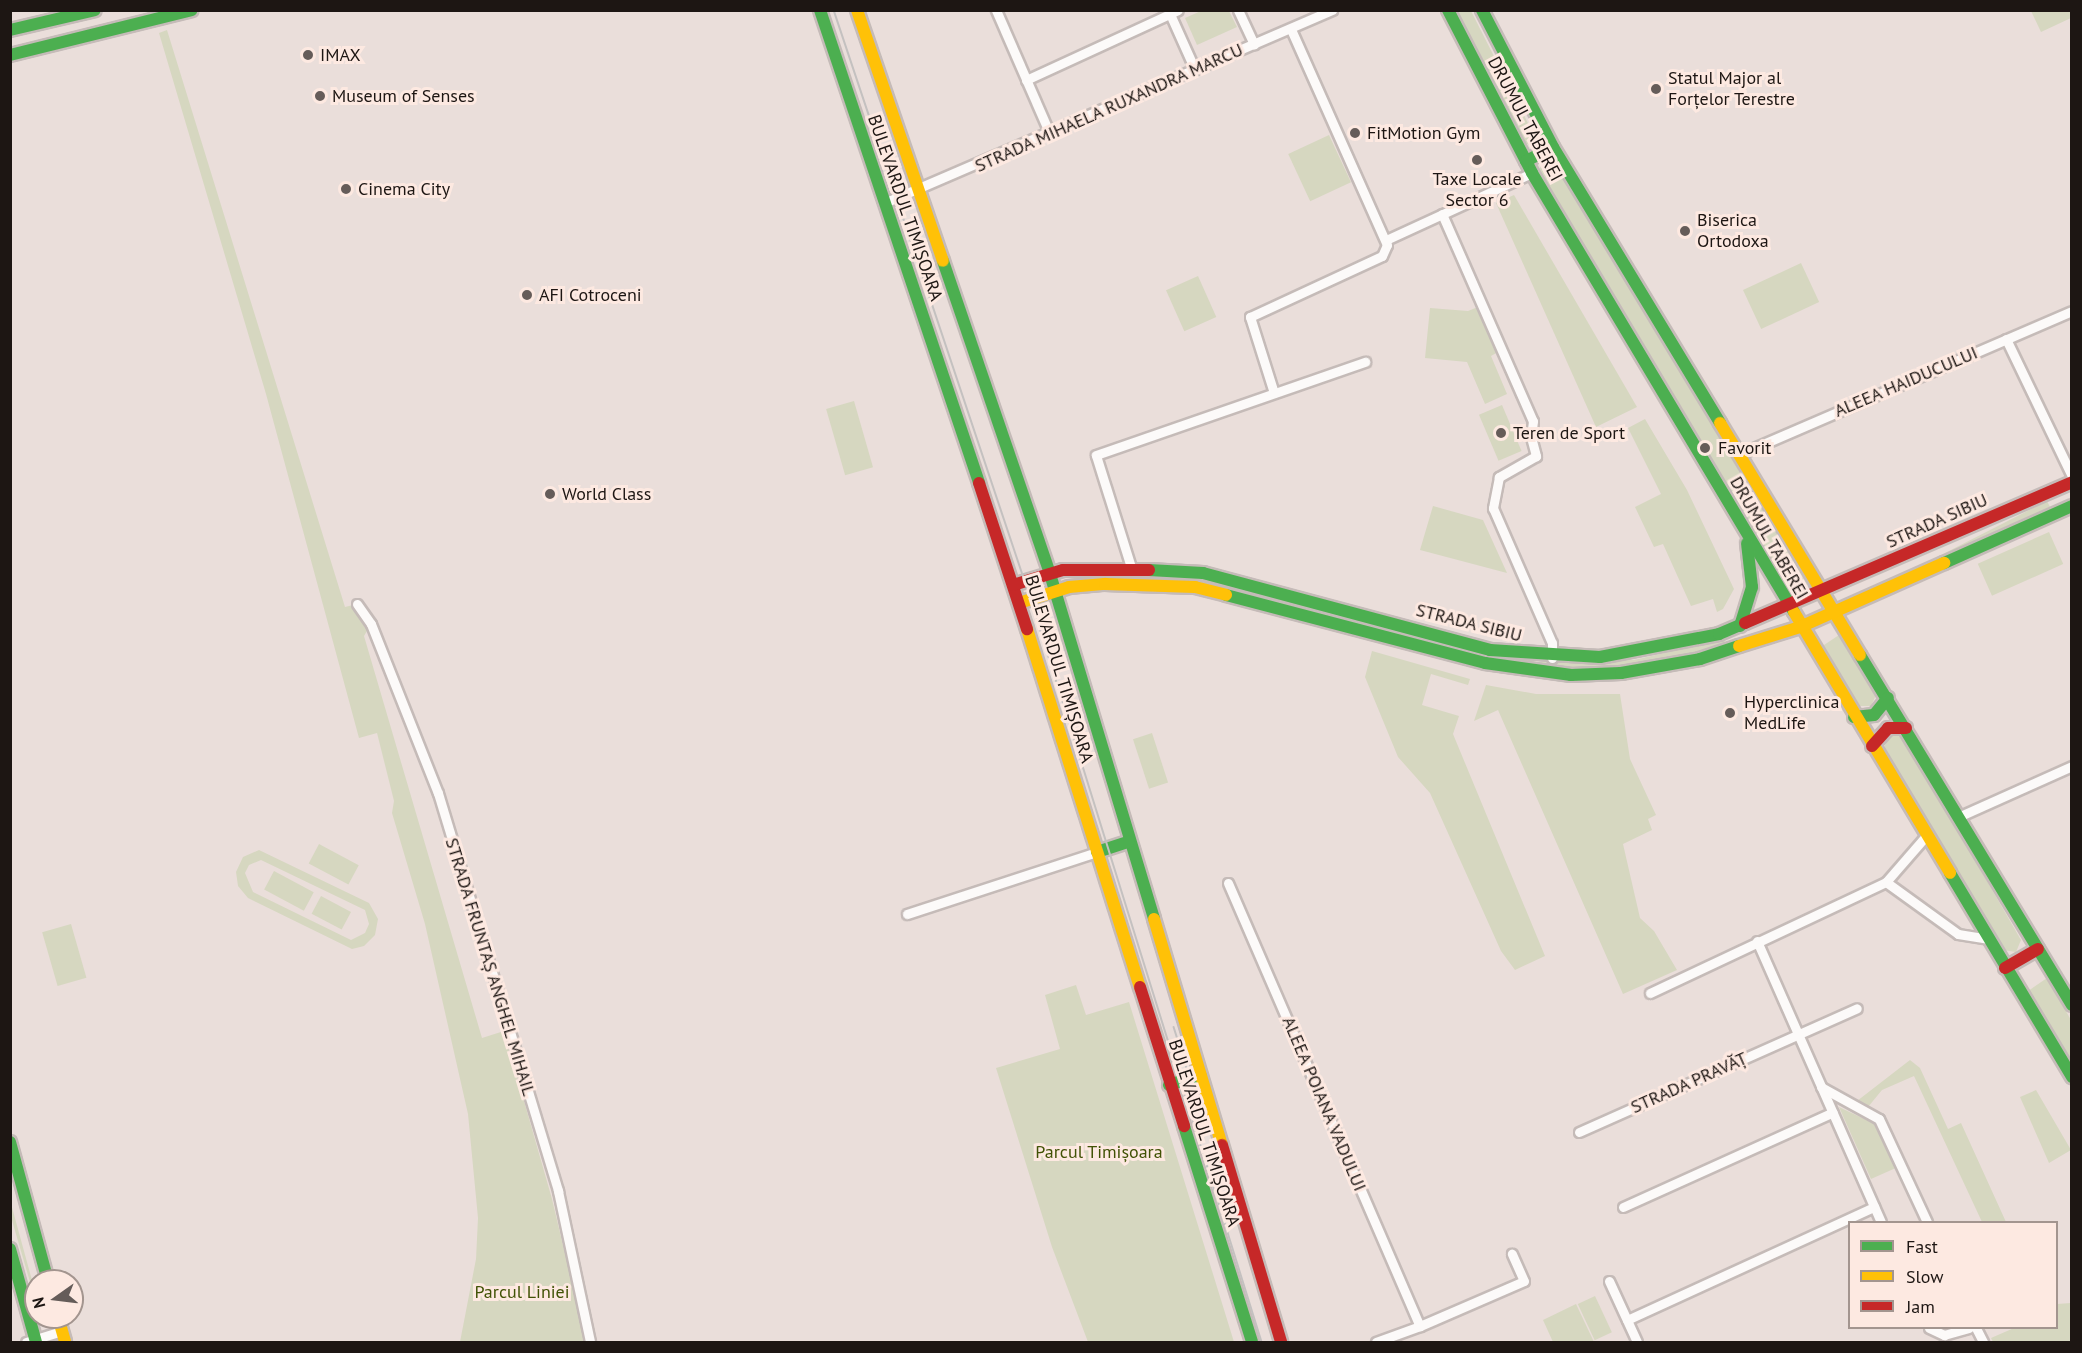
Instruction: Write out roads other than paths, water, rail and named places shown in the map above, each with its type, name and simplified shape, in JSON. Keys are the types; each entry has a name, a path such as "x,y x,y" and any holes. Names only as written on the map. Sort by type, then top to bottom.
{"main road":[{"path":"10,30 95,10"},
{"path":"10,55 192,10"},
{"name":"BULEVARDUL TIMIȘOARA","path":"820,10 1019,603 1169,1085 1252,1342"},
{"name":"BULEVARDUL TIMIȘOARA","path":"857,10 1050,574 1128,842 1281,1342"},
{"name":"DRUMUL TABEREI","path":"1448,10 1532,173 1800,627 2072,1077"},
{"name":"DRUMUL TABEREI","path":"1482,10 1553,147 1824,590 1958,818 2072,1005"},
{"path":"1526,161 1553,147"},
{"name":"STRADA SIBIU","path":"1013,585 1050,574 1131,567 1238,580 1490,650 1552,658 1626,655 1700,640 1740,626 2072,482"},
{"name":"STRADA SIBIU","path":"1019,603 1055,592 1106,584 1195,587 1485,663 1571,675 1682,663 1800,627 2072,506"},
{"path":"1740,626 1752,586 1745,533"},
{"path":"1854,717 1874,715 1888,698"},
{"path":"1872,746 1888,728 1905,728"},
{"path":"1096,852 1128,842"},
{"path":"2005,968 2038,949"},
{"path":"1169,1085 1200,1076"},
{"path":"10,1142 45,1269"},
{"path":"10,1249 32,1341"}],"street":[{"path":"996,10 1050,134"},
{"path":"1238,10 1254,45"},
{"name":"STRADA MIHAELA RUXANDRA MARCU","path":"884,202 920,190 1332,10"},
{"path":"1026,80 1174,12 1195,70"},
{"path":"1274,393 1250,317 1382,256 1386,240 1291,28"},
{"path":"1386,240 1532,173"},
{"path":"1442,214 1531,415 1536,456 1499,477 1493,508 1552,643 1552,658"},
{"name":"ALEEA HAIDUCULUI","path":"1740,454 2072,311"},
{"path":"2006,339 2072,476"},
{"path":"1131,567 1096,455 1365,362"},
{"name":"STRADA FRUNTAȘ ANGHEL MIHAIL","path":"357,604 371,624 438,793 558,1191 590,1342"},
{"path":"1958,818 2072,766"},
{"path":"1650,993 1886,882 1926,836"},
{"path":"907,914 1096,852"},
{"path":"1886,882 1958,934 1988,939"},
{"name":"ALEEA POIANA VADULUI","path":"1228,883 1420,1326"},
{"path":"1757,941 1881,1221"},
{"name":"STRADA PRAVĂȚ","path":"1579,1132 1857,1008"},
{"path":"1821,1087 1879,1119 1927,1221"},
{"path":"1623,1207 1833,1112"},
{"path":"1626,1320 1874,1207"},
{"path":"1376,1342 1420,1326 1524,1281 1512,1254"},
{"path":"1609,1281 1636,1342"},
{"path":"1931,1329 1944,1335 1965,1329"},
{"path":"32,1341 64,1337"}],"tram line":[{"path":"834,10 1031,599 1262,1342"},
{"path":"1174,1027 1199,1107"}],"place":[{"name":"IMAX","path":"308,55"},
{"name":"Statul Major al Forțelor Terestre","path":"1656,89"},
{"name":"Museum of Senses","path":"320,96"},
{"name":"FitMotion Gym","path":"1355,133"},
{"name":"Taxe Locale Sector 6","path":"1477,160"},
{"name":"Cinema City","path":"346,189"},
{"name":"Biserica Ortodoxa","path":"1685,231"},
{"name":"AFI Cotroceni","path":"527,295"},
{"name":"Teren de Sport","path":"1501,433"},
{"name":"Favorit","path":"1705,448"},
{"name":"World Class","path":"550,494"},
{"name":"Hyperclinica MedLife","path":"1730,713"}],"park label":[{"name":"Parcul Timișoara","path":"1099,1152"},
{"name":"Parcul Liniei","path":"522,1292"}]}
